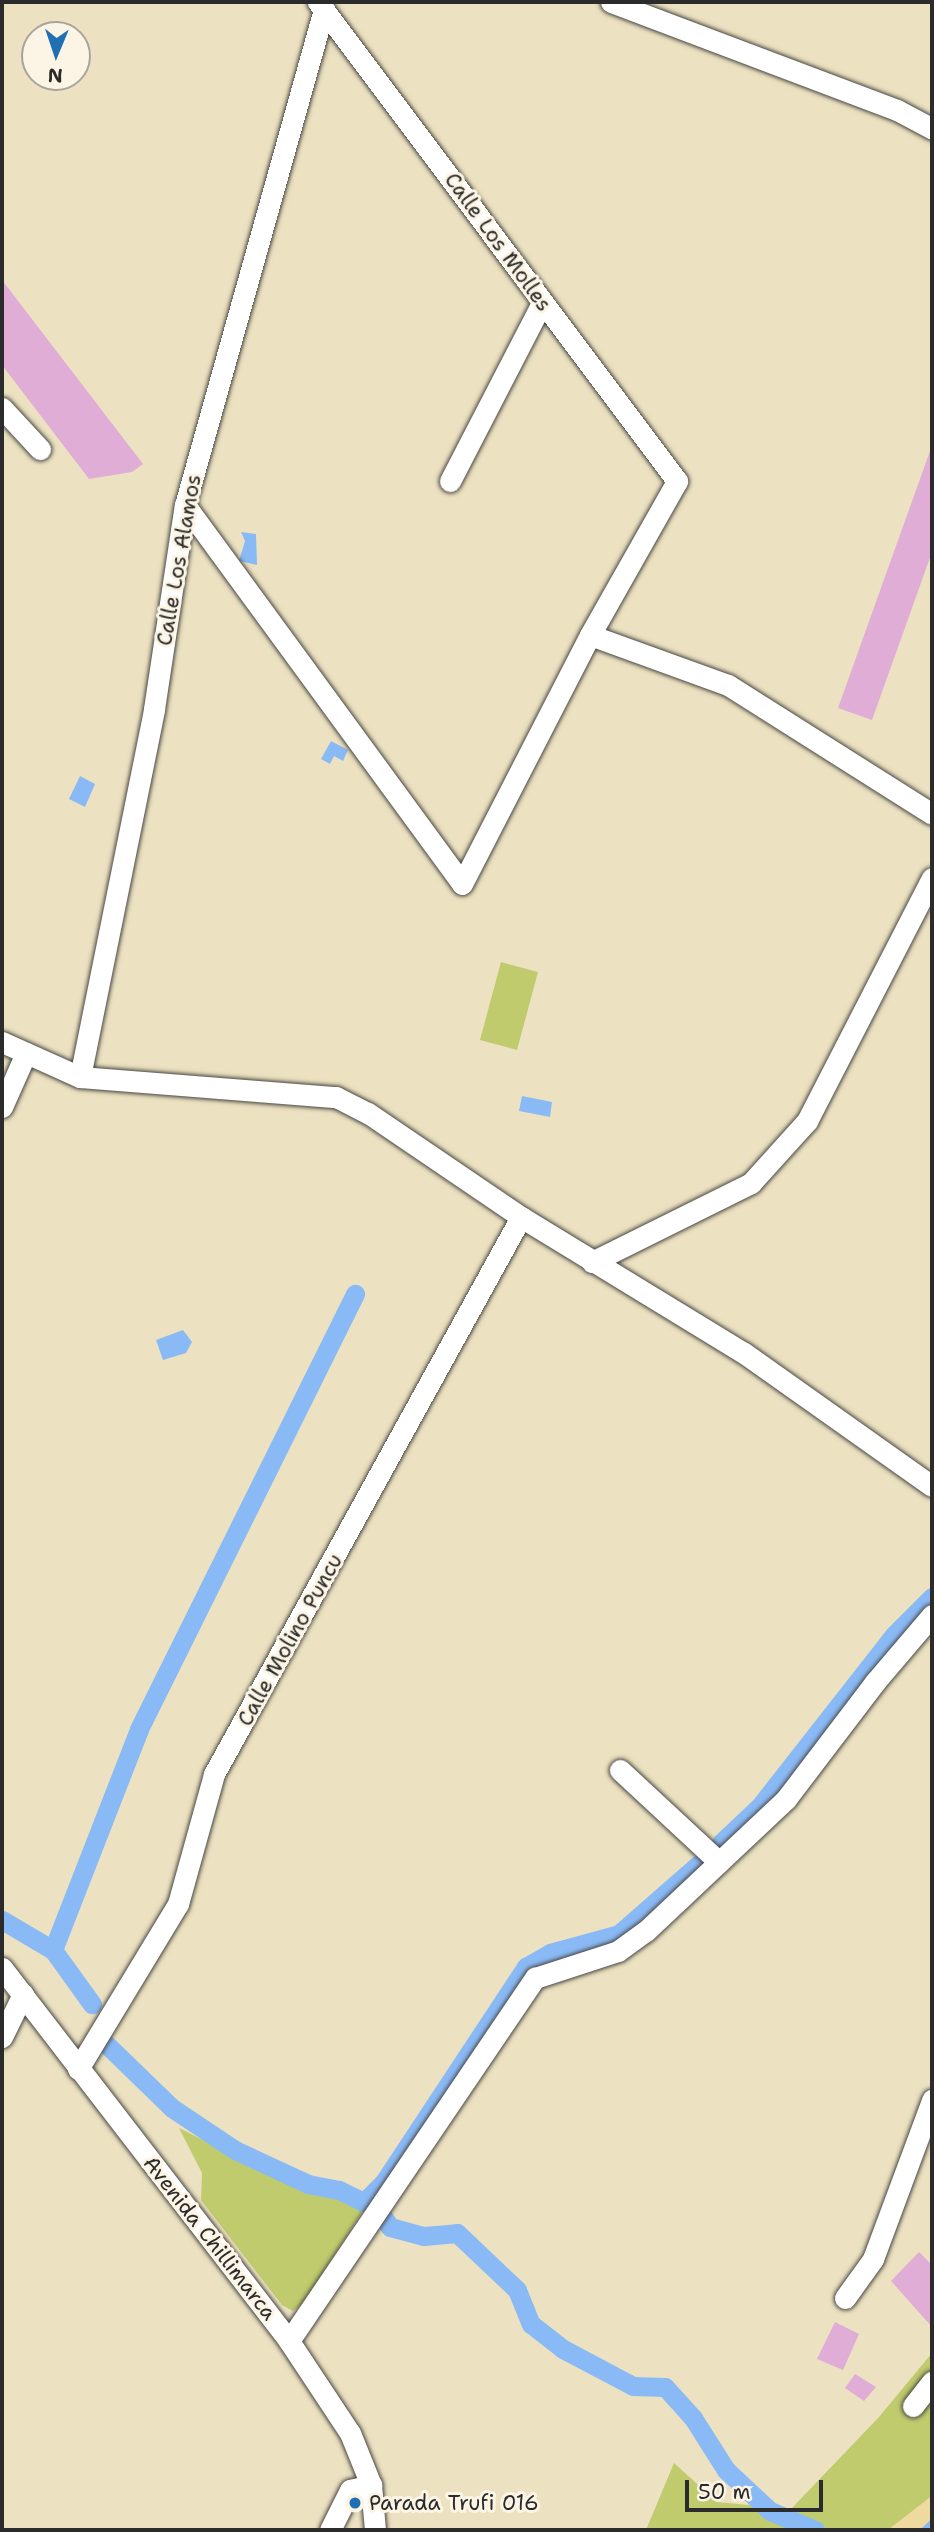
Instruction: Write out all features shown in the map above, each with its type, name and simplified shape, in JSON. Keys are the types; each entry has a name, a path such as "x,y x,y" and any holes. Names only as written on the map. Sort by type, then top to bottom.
{"street":[{"path":"611,2 897,110 932,129"},
{"name":"Calle Los Molles","path":"321,5 677,481 590,635"},
{"name":"Calle Los Alamos","path":"80,1077 154,709 185,505 321,5"},
{"path":"450,481 542,303"},
{"path":"2,408 40,449"},
{"path":"185,505 462,884 590,635 728,685 932,814"},
{"path":"592,1262 751,1183 807,1121 932,878"},
{"path":"2,1042 80,1077 336,1097 368,1113 592,1262 744,1353 932,1486"},
{"path":"2,1107 26,1053"},
{"name":"Calle Molino Puncu","path":"78,2068 178,1904 214,1774 522,1217"},
{"path":"289,2341 535,1978 618,1951 646,1931 786,1799 874,1682 932,1615"},
{"path":"620,1770 719,1862"},
{"name":"Avenida Chillimarca","path":"2,1968 289,2341 350,2433 371,2485 375,2530"},
{"path":"2,2037 23,1994"},
{"path":"845,2298 873,2259 932,2100"},
{"path":"913,2406 932,2382"},
{"path":"330,2530 350,2490 371,2485"}],"green space":[{"path":"501,962 538,972 517,1050 480,1040"},
{"path":"179,2128 305,2191 341,2198 362,2212 304,2302 293,2311 282,2305 201,2200 202,2173"},
{"path":"932,2353 932,2496 888,2530 646,2530 674,2463 717,2502 791,2509 879,2417"}],"sand":[{"path":"932,2496 932,2530 888,2530"}],"water":[{"path":"241,532 256,534 257,565 239,561 245,541"},
{"path":"331,741 348,750 343,761 334,756 330,764 321,759"},
{"path":"80,776 95,784 85,807 69,799"},
{"path":"522,1096 552,1102 550,1117 519,1111"},
{"path":"183,1330 192,1342 186,1353 163,1360 156,1340"}],"building":[{"path":"2,280 143,464 132,472 89,479 2,365"},
{"path":"930,451 932,552 872,720 838,708"},
{"path":"919,2252 932,2265 932,2327 891,2281"},
{"path":"835,2322 859,2334 843,2370 817,2359"},
{"path":"855,2374 876,2387 864,2401 845,2388"}],"waterway":[{"path":"53,1950 139,1729 355,1294"},
{"path":"721,1843 760,1806 894,1635 932,1597"},
{"path":"105,2043 172,2108 235,2150 308,2184 339,2190 364,2202 384,2182 526,1967 550,1953 619,1934 699,1864"},
{"path":"2,1920 53,1950 92,2004"},
{"path":"381,2214 390,2227 424,2236 457,2233 517,2290 531,2324 563,2349 633,2386 665,2387 693,2418 726,2470 770,2511 815,2530"},
{"path":"922,2530 932,2521"}],"place":[{"name":"Parada Trufi 016","path":"355,2503"}]}
